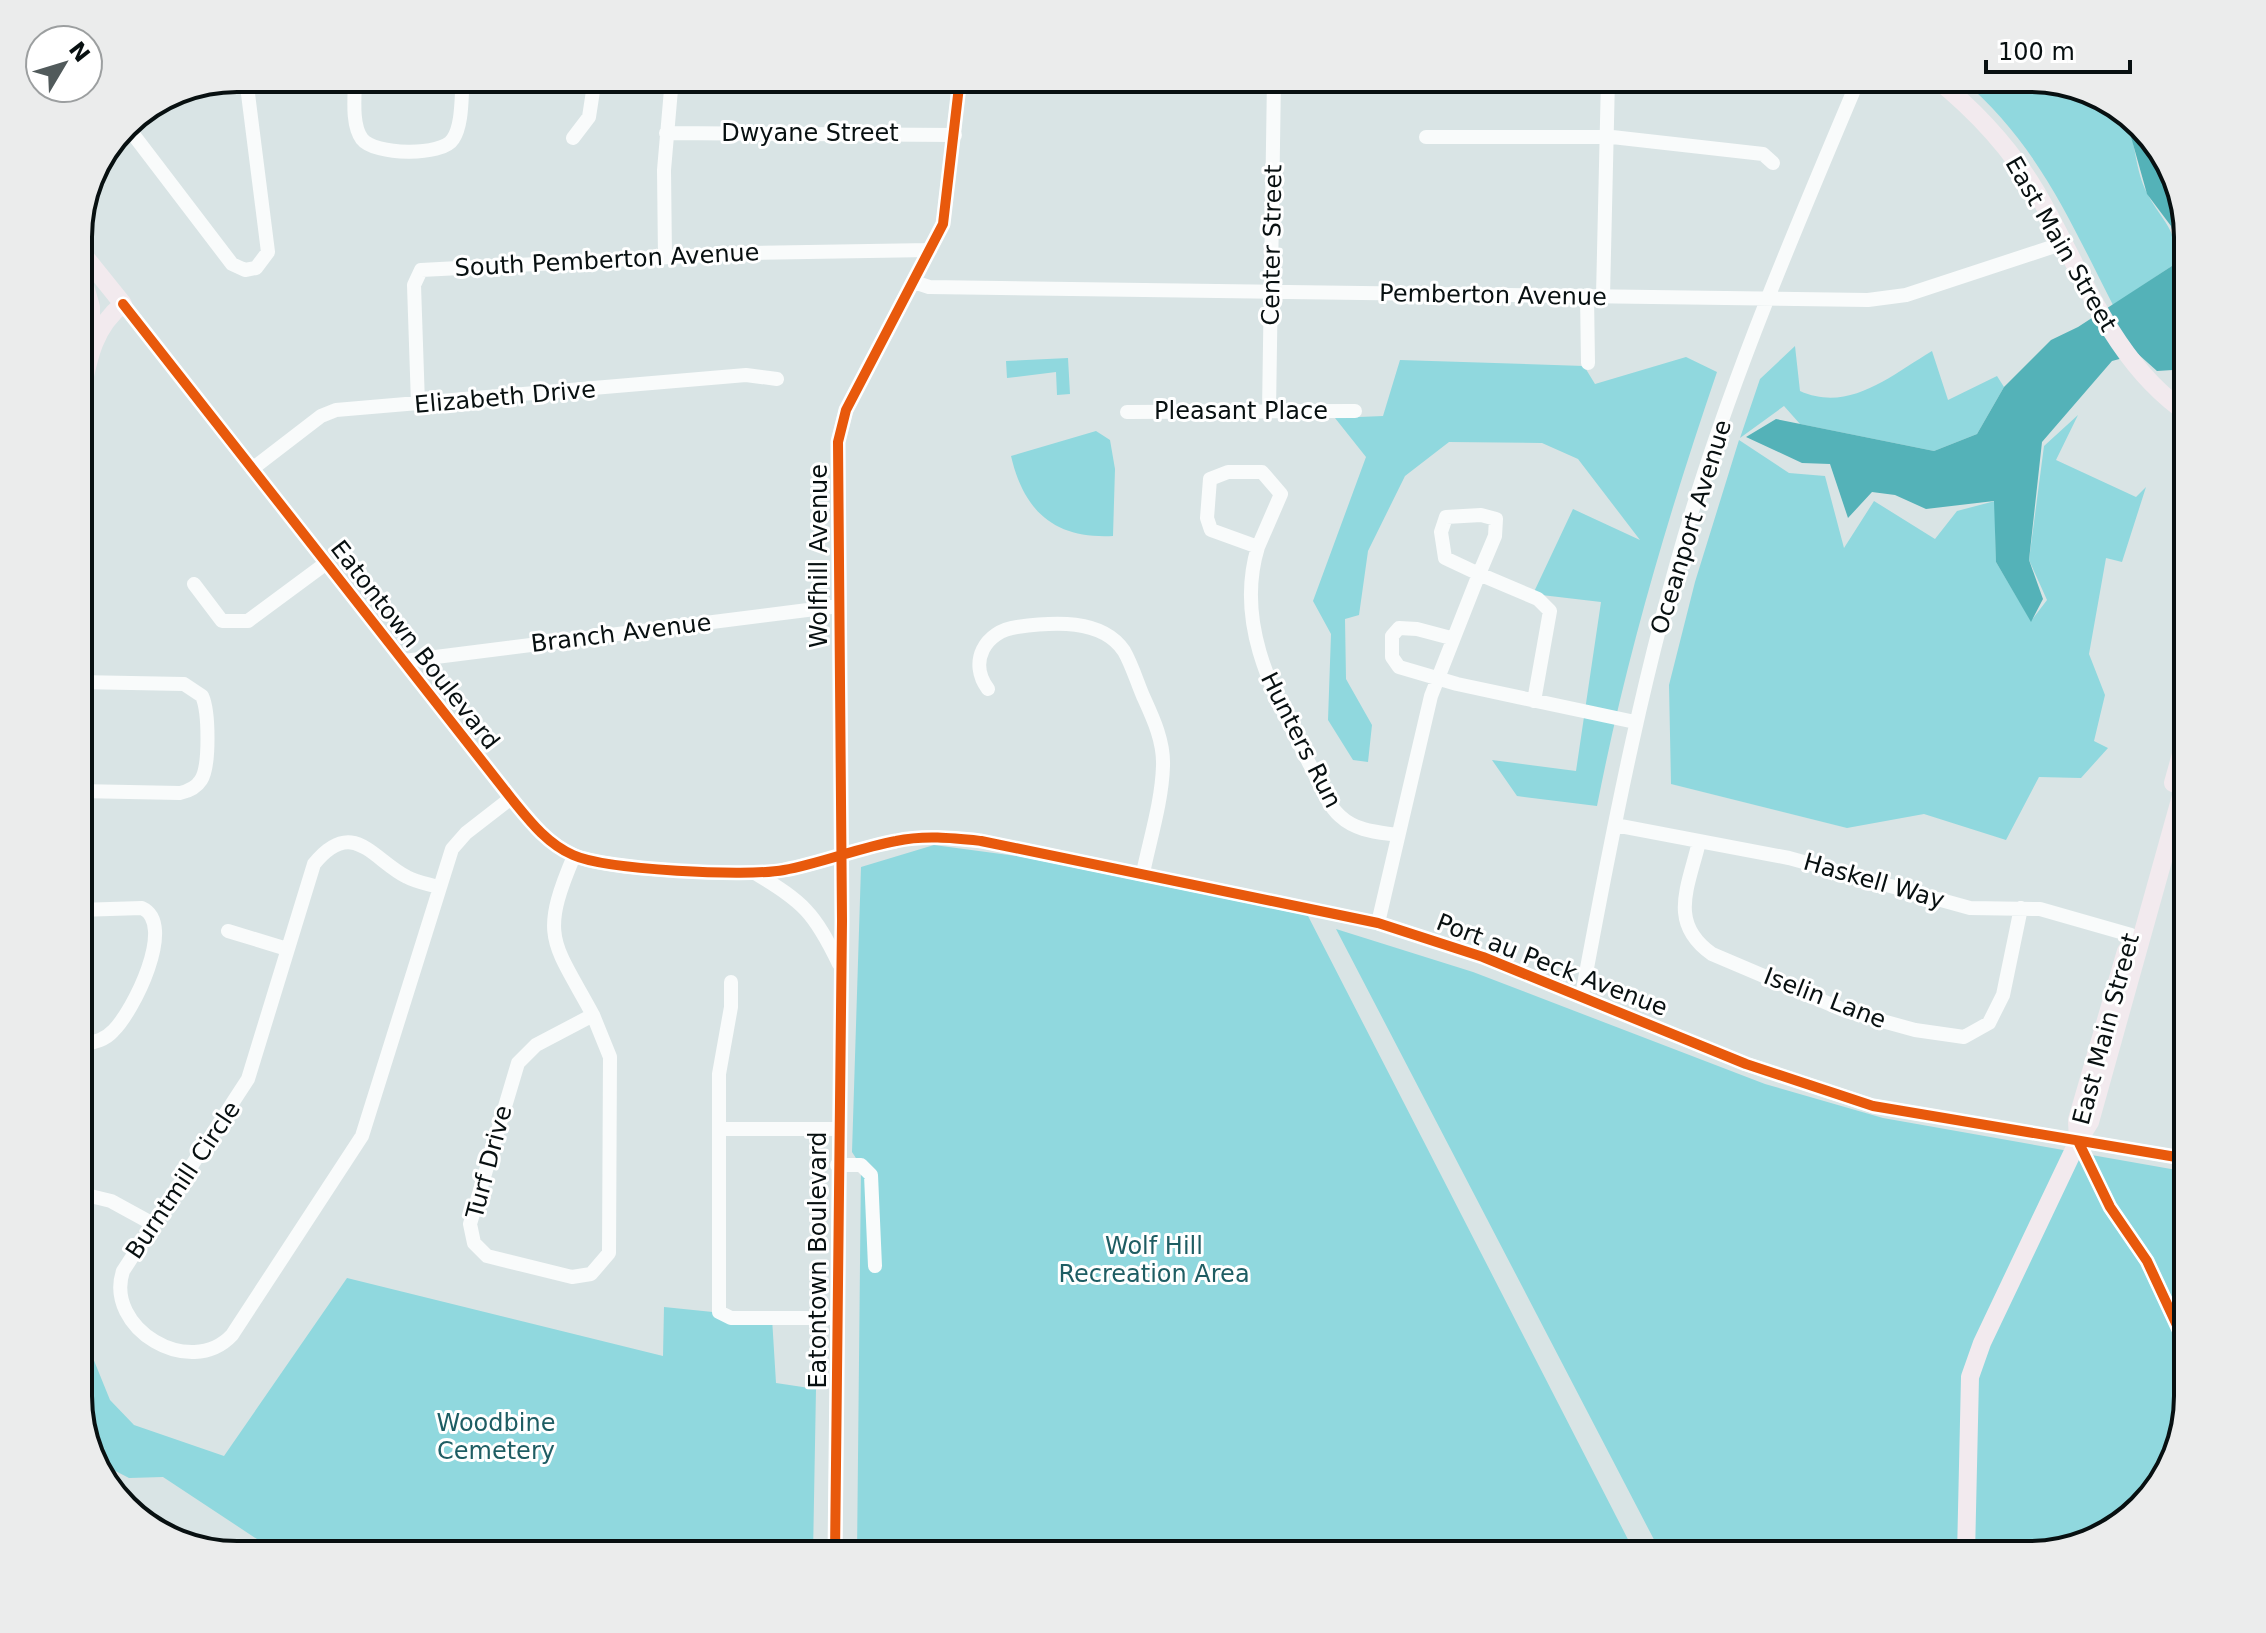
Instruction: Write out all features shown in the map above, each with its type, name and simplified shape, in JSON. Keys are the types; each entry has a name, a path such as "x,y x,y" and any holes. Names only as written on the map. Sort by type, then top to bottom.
{"main road":[{"name":"East Main Street","path":"1951,92 1975,112 2010,152 2127,357 2140,375 2174,401"},
{"path":"92,265 118,297"},
{"path":"92,307 118,297"},
{"path":"92,348 118,297"},
{"name":"East Main Street","path":"2078,1141 2077,1120 2174,780"},
{"name":"East Main Street","path":"2078,1141 2090,1122 2174,821"},
{"path":"1966,1541 1967,1405 1975,1359 2078,1141"}],"street":[{"path":"133,135 232,264 245,270 256,268 268,252 248,92"},
{"path":"355,92 356,125 366,143 380,150 433,150 444,147 455,137 461,92"},
{"path":"573,138 589,117 593,92"},
{"path":"665,257 666,133 670,92"},
{"name":"Wolfhill Avenue","path":"839,964 842,855 837,469 843,422 946,215 959,92"},
{"name":"Center Street","path":"1269,412 1274,92"},
{"path":"1603,296 1608,92"},
{"name":"Oceanport Avenue","path":"1582,995 1635,722 1697,497 1766,298 1853,92"},
{"name":"Dwyane Street","path":"666,133 955,135"},
{"path":"1426,137 1652,140 1763,154 1773,163"},
{"name":"Pemberton Avenue","path":"914,282 929,287 1891,298 2064,243"},
{"name":"South Pemberton Avenue","path":"418,404 414,285 418,271 665,257 930,250"},
{"path":"1587,295 1588,363"},
{"name":"Eatontown Boulevard","path":"118,297 325,564 544,836 574,856 613,865 754,873"},
{"name":"Elizabeth Drive","path":"252,469 327,412 746,375 777,379"},
{"name":"Pleasant Place","path":"1127,412 1355,411"},
{"path":"1262,472 1280,490 1280,501 1258,547 1211,530 1207,518 1208,487 1213,476 1262,472"},
{"path":"1378,923 1437,679 1451,638 1479,574 1495,536 1497,522 1481,515 1446,517 1441,532 1445,558 1479,574 1529,595 1545,604 1550,616 1534,701"},
{"name":"Hunters Run","path":"1258,547 1252,604 1256,642 1266,676 1333,808 1354,826 1397,835"},
{"path":"194,584 222,621 248,621 325,564"},
{"name":"Branch Avenue","path":"404,661 839,606"},
{"path":"988,689 979,672 980,655 991,638 1006,630 1080,626 1101,631 1117,643 1156,726 1163,755 1143,873"},
{"path":"1451,638 1399,628 1393,633 1391,648 1395,664 1437,679 1635,722"},
{"path":"92,682 184,684 202,696 207,713 205,772 192,789 180,793 92,791"},
{"name":"Burntmill Circle","path":"438,887 404,876 367,847 349,844 334,847 320,856 310,871 248,1079 123,1271 119,1295 124,1310 140,1329 179,1351 196,1354 216,1349 232,1335 356,1148 372,1110 438,887 455,844 511,798"},
{"name":"Haskell Way","path":"1615,825 1789,858 1970,908 2040,909 2131,935"},
{"name":"Port au Peck Avenue","path":"754,873 805,867 898,840 950,838 1143,873 1378,923 1483,957 1746,1064 1836,1096 1913,1114 2174,1157"},
{"name":"Iselin Lane","path":"1699,842 1684,920 1693,941 1712,954 1846,1011 1915,1030 1964,1037 1989,1023 2003,995 2021,908"},
{"name":"Turf Drive","path":"574,856 552,920 552,937 593,1015 610,1057 609,1253 599,1269 582,1277 493,1258 474,1243 470,1224 515,1068 536,1045 593,1015"},
{"path":"754,873 796,898 811,913 839,964"},
{"path":"92,910 142,908 154,918 156,936 132,1006 111,1034 92,1041"},
{"path":"228,931 287,949"},
{"name":"Eatontown Boulevard","path":"835,1541 839,964"},
{"path":"731,982 731,1007 721,1054 719,1312 731,1318 838,1318"},
{"path":"719,1129 837,1129"},
{"path":"2078,1141 2110,1207 2145,1257 2174,1321"},
{"path":"837,1165 861,1165 871,1175 875,1266"},
{"path":"92,1196 111,1201 153,1224"}],"green space":[{"path":"1976,92 2057,95 2093,107 2125,128 2131,134 2143,184 2172,234 2174,265 2113,305 2048,183 2010,128"},
{"path":"1795,346 1800,391 1818,397 1835,398 1869,389 1932,351 1948,400 1997,376 2004,387 1977,434 1934,451 1800,424 1784,406 1740,438 1760,379"},
{"path":"1686,357 1717,372 1650,587 1621,696 1597,806 1517,796 1492,760 1576,771 1601,602 1533,594 1573,509 1640,540 1578,459 1542,443 1449,442 1405,476 1368,551 1359,615 1345,619 1346,679 1372,725 1368,762 1353,760 1328,720 1331,634 1313,601 1366,457 1335,418 1383,416 1400,360 1584,366 1595,384"},
{"path":"1068,358 1070,394 1057,395 1056,372 1007,378 1006,361"},
{"path":"2078,415 2056,460 2136,497 2146,487 2122,562 2106,558 2089,654 2105,695 2094,741 2108,748 2081,778 2039,777 2006,840 1924,814 1847,828 1671,784 1669,685 1695,582 1739,440 1789,473 1825,476 1844,548 1874,501 1935,539 1957,511 1995,501 1996,562 2031,621 2047,600 2029,560 2044,446"},
{"path":"1096,431 1110,440 1115,469 1113,536 1074,533 1045,518 1024,493 1011,456"},
{"name":"Wolf Hill Recreation Area","path":"934,845 1085,865 1307,914 1629,1541 857,1541 861,1166 852,1152 861,867"},
{"path":"1336,929 1473,972 1765,1084 1883,1118 2174,1170 2173,1415 2166,1443 2150,1477 2110,1517 2076,1533 2048,1540 1655,1541"},
{"name":"Woodbine Cemetery","path":"347,1278 663,1356 664,1307 772,1318 776,1383 816,1389 813,1541 260,1541 163,1477 129,1478 111,1469 93,1415 92,1356 110,1400 134,1425 224,1456"}],"shaded area":[{"path":"2130,133 2150,156 2163,181 2173,218 2174,238 2171,226 2147,194"},
{"path":"2174,265 2174,370 2157,371 2138,354 2112,361 2042,442 2029,560 2043,599 2031,622 1996,562 1994,501 1926,509 1895,495 1872,492 1848,518 1830,464 1802,463 1746,437 1776,419 1934,451 1977,434 2004,387 2051,340 2078,327"}],"cycle path":[{"path":"835,1541 842,921 838,442 846,410 943,224 958,92"},
{"path":"123,304 531,823 573,855 645,868 766,872 798,867 907,839 981,841 1378,923 1483,957 1746,1064 1873,1106 2174,1157"},
{"path":"2078,1141 2110,1207 2147,1261 2174,1319"}]}
